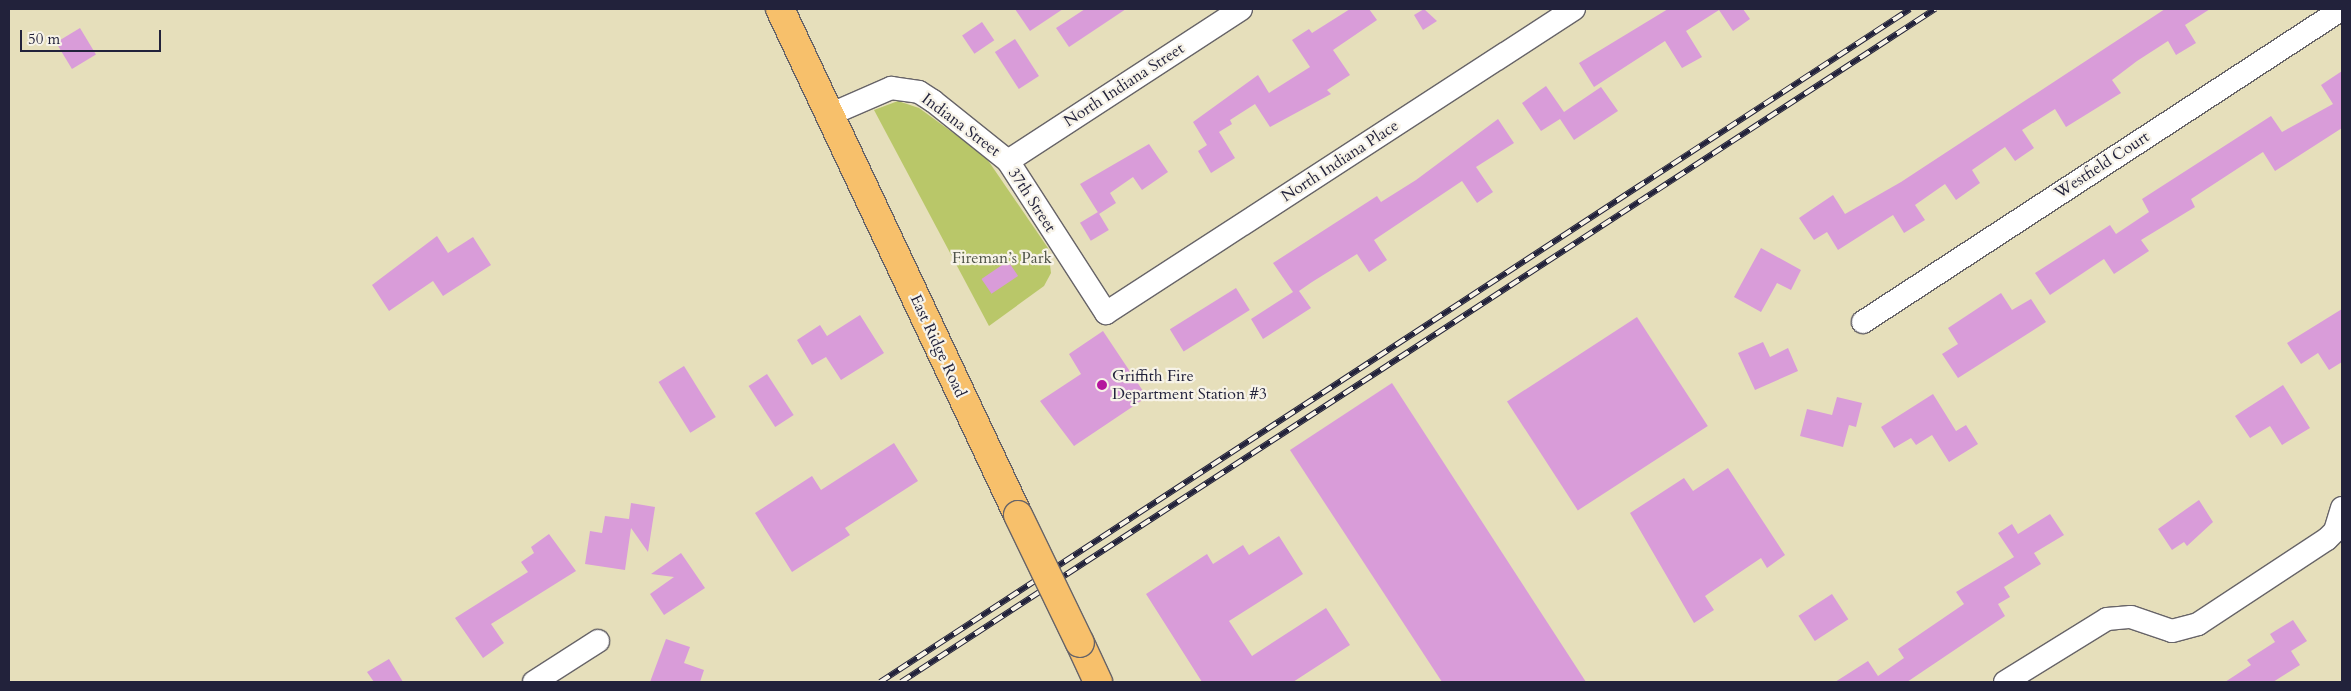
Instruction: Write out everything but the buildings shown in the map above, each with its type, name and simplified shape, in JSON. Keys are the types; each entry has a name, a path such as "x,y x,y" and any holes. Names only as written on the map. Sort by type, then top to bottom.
{"main road":[{"name":"East Ridge Road","path":"780,9 1098,682"}],"street":[{"name":"North Indiana Street","path":"1008,161 1241,9"},
{"name":"North Indiana Place","path":"1106,313 1574,9"},
{"name":"Westfield Court","path":"1863,322 2342,9"},
{"name":"Indiana Street","path":"829,115 881,91 911,90 993,146 1008,161"},
{"name":"37th Street","path":"1008,161 1106,313"},
{"path":"2005,682 2107,618 2131,617 2172,631 2198,624 2327,539 2335,531 2342,508"},
{"path":"534,682 598,641"}],"green space":[{"name":"Fireman’s Park","path":"898,101 919,108 985,156 1048,248 1051,273 1044,286 989,326 874,110"}],"railway":[{"path":"880,682 1910,9"},
{"path":"901,682 1935,9"}],"place":[{"name":"Griffith Fire Department Station #3","path":"1102,385"}]}
